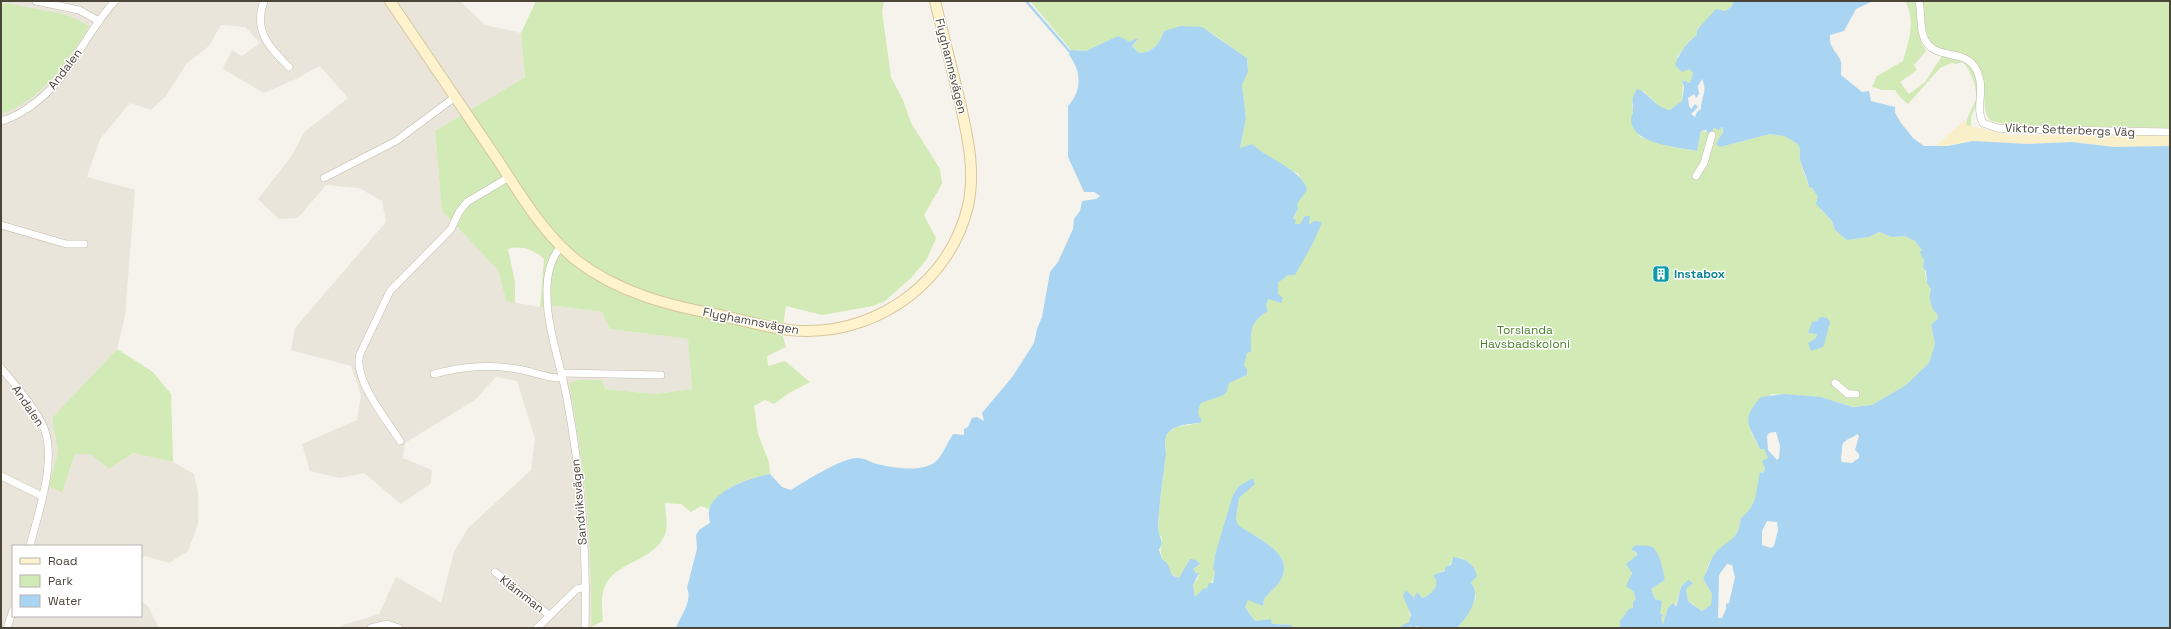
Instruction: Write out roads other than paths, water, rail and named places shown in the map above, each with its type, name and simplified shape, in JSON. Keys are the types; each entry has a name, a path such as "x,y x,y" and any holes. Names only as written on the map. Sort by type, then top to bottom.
{"street":[{"path":"36,1 79,10 99,21"},
{"name":"Andalen","path":"1,121 18,114 52,89 66,73 99,21 115,1"},
{"path":"264,1 261,9 260,21 266,44 289,67"},
{"name":"Flyghamnsvägen","path":"390,1 532,212 562,247 592,271 637,295 685,309 792,330 829,330 849,326 880,315 899,304 928,280 945,259 959,233 968,204 971,166 969,141 935,1"},
{"name":"Viktor Setterbergs Väg","path":"1919,2 1923,32 1927,44 1937,52 1967,59 1976,68 1982,89 1979,113 1984,123 1997,128 2007,129 2170,132"},
{"path":"324,178 396,141 455,97"},
{"path":"1696,176 1704,163 1712,135"},
{"path":"400,440 370,394 359,369 360,354 390,291 451,229 459,212 467,202 509,177"},
{"path":"1,225 66,244 84,244"},
{"name":"Sandviksvägen","path":"562,247 554,255 550,270 547,293 548,310 562,375 577,469 586,587 585,628"},
{"path":"434,374 466,366 477,366 503,367 562,375 661,375"},
{"name":"Andalen","path":"1,368 34,411 45,430 48,448 48,461 42,496 30,545"},
{"path":"1835,383 1848,394 1856,394"},
{"path":"1,476 42,496"},
{"name":"Klämman","path":"495,572 550,615"},
{"name":"Klämman","path":"537,628 577,589 586,587"},
{"path":"7,628 12,613"},
{"path":"371,628 387,624 399,628"}],"water":[{"path":"1734,1 1873,1 1856,9 1844,31 1830,35 1831,45 1841,61 1841,75 1862,92 1869,91 1871,101 1895,107 1895,113 1901,123 1913,138 1924,146 1948,146 1973,141 2027,144 2072,142 2114,147 2170,146 2170,628 1620,628 1620,621 1629,609 1633,608 1633,602 1636,599 1633,591 1626,586 1632,573 1626,564 1637,555 1637,553 1631,549 1636,545 1649,546 1655,549 1661,562 1665,580 1651,589 1655,599 1662,601 1660,614 1664,615 1661,617 1663,624 1668,608 1673,603 1676,607 1681,587 1688,580 1693,583 1686,589 1688,601 1702,611 1711,605 1712,594 1703,578 1714,555 1723,545 1734,537 1737,533 1741,518 1747,513 1754,502 1760,472 1763,473 1765,468 1762,461 1768,458 1764,449 1760,449 1748,423 1750,412 1761,397 1784,394 1821,397 1853,407 1872,405 1906,385 1929,363 1935,344 1931,325 1938,318 1931,302 1931,289 1927,283 1926,271 1923,267 1924,261 1920,252 1922,250 1915,241 1905,236 1892,237 1879,232 1869,237 1847,240 1835,230 1832,221 1816,204 1818,197 1812,188 1809,187 1800,160 1800,150 1798,144 1784,136 1770,134 1720,147 1716,144 1723,132 1723,128 1721,127 1720,130 1713,128 1713,133 1708,134 1706,130 1701,131 1697,151 1657,143 1638,134 1633,127 1631,118 1633,112 1634,95 1637,89 1642,91 1656,104 1665,109 1670,110 1682,101 1684,87 1682,80 1690,83 1693,73 1689,69 1682,72 1675,65 1681,52 1697,35 1697,30 1716,9 1725,11 1731,7","holes":["1702,79 1704,83 1704,91 1701,109 1697,112 1695,117 1691,114 1698,107 1695,104 1691,109 1688,98 1694,94 1696,98 1699,94 1698,86","1776,432 1780,446 1779,458 1777,460 1768,450 1767,436 1769,433","1857,434 1859,436 1855,450 1859,454 1859,458 1852,463 1842,462 1841,457 1843,443","1767,521 1777,522 1778,530 1774,546 1771,548 1762,545 1762,531","1727,564 1732,565 1735,577 1729,603 1726,604 1726,609 1722,618 1718,618 1719,575"]},
{"path":"1181,26 1202,27 1247,58 1248,72 1242,85 1246,118 1240,148 1252,144 1291,170 1304,183 1307,190 1297,204 1298,209 1293,218 1296,220 1295,224 1300,224 1305,216 1310,216 1309,225 1314,221 1322,222 1314,241 1295,275 1288,275 1278,283 1278,294 1283,298 1281,303 1268,299 1266,305 1268,311 1257,320 1252,328 1251,352 1247,353 1244,366 1247,369 1247,375 1229,383 1227,391 1224,395 1201,403 1198,412 1202,420 1200,423 1179,426 1171,430 1166,435 1166,454 1158,527 1161,538 1161,547 1159,550 1162,559 1167,563 1172,575 1179,578 1190,559 1196,560 1200,564 1193,569 1196,573 1199,573 1193,585 1195,597 1203,589 1207,588 1209,583 1213,583 1215,555 1233,495 1239,486 1253,478 1255,484 1239,498 1236,519 1238,525 1269,545 1282,559 1284,567 1281,579 1264,599 1263,606 1248,600 1245,607 1255,621 1271,619 1272,624 1292,625 1292,628 676,628 687,603 687,588 697,549 696,535 700,529 710,523 710,507 714,501 727,489 745,481 770,474 782,487 791,490 833,466 850,459 857,458 892,467 919,468 927,466 934,463 939,458 953,434 964,435 964,429 968,427 972,418 977,417 984,421 982,413 1013,376 1034,343 1037,329 1042,317 1050,272 1058,262 1073,229 1074,219 1080,211 1082,201 1096,199 1100,196 1094,192 1084,192 1068,157 1068,106 1076,94 1079,81 1076,68 1069,55 1071,50 1086,51 1118,36 1130,42 1138,39 1132,46 1139,53 1149,51 1158,43 1164,31"},
{"path":"1820,317 1827,318 1830,322 1824,345 1823,347 1811,351 1808,343 1816,338 1817,334 1808,333 1812,322 1817,321"},
{"path":"1453,557 1469,562 1474,568 1477,576 1471,583 1474,587 1475,597 1472,607 1466,617 1458,628 1420,628 1417,626 1413,628 1410,626 1409,628 1402,628 1401,626 1409,622 1411,615 1403,596 1406,590 1414,598 1417,592 1422,598 1429,595 1436,586 1433,575 1445,571 1445,567 1451,565"}],"waterway":[{"path":"1026,1 1070,52"}],"place":[{"name":"Instabox","path":"1661,274"}],"park label":[{"name":"Torslanda Havsbadskoloni","path":"1525,337"}]}
